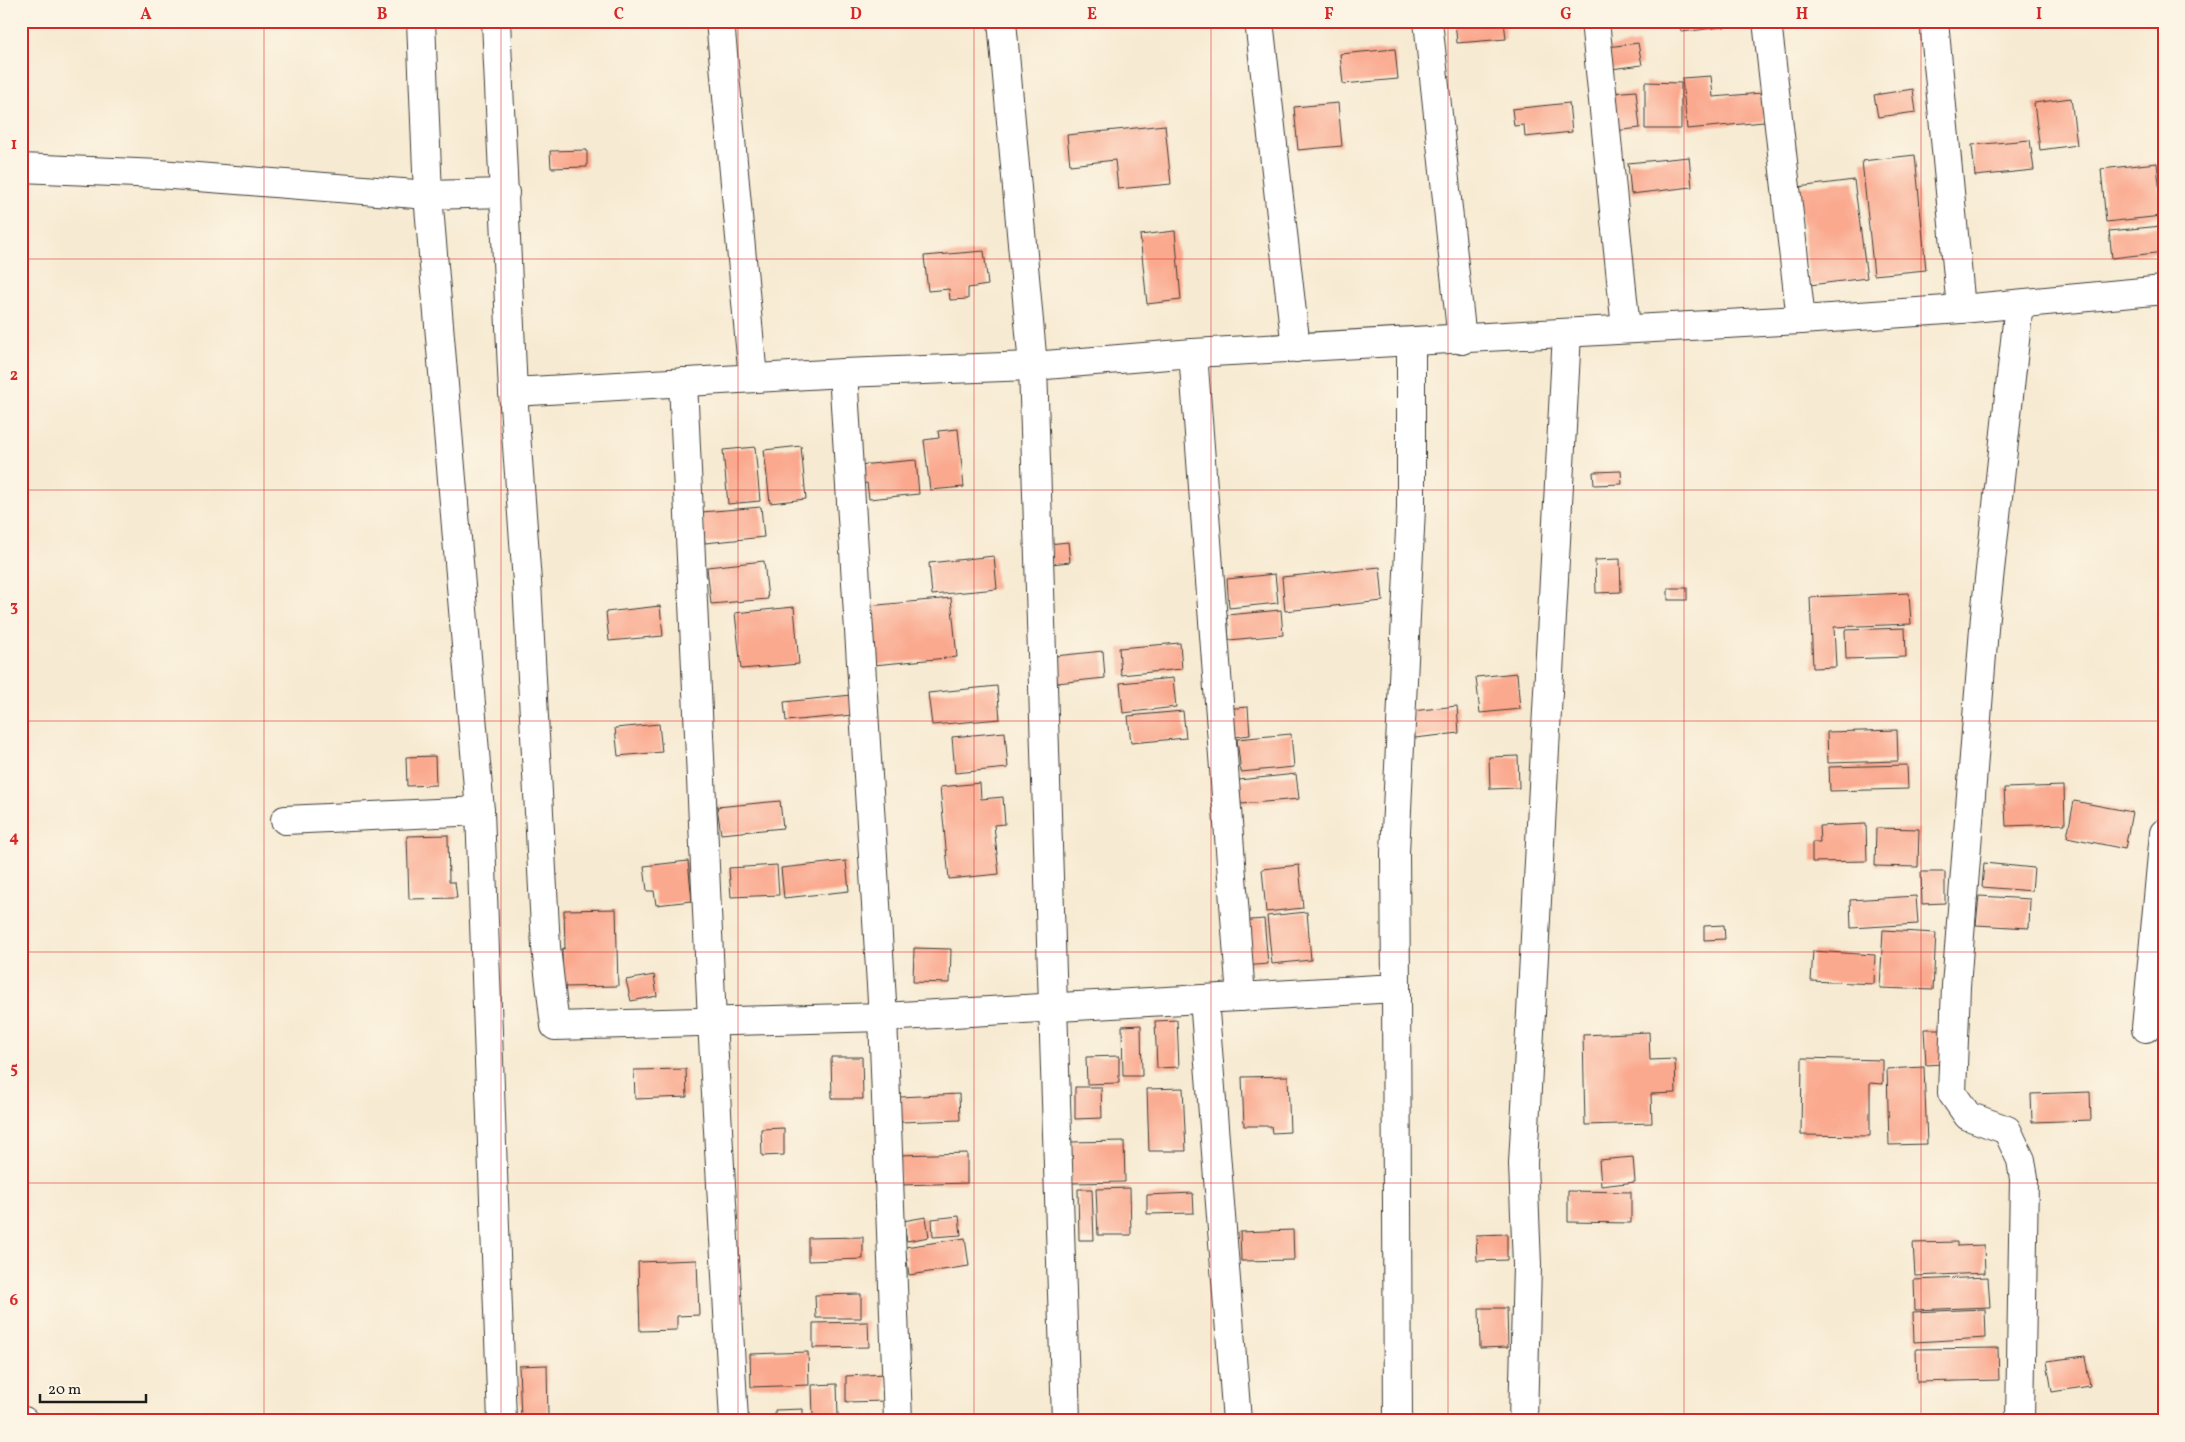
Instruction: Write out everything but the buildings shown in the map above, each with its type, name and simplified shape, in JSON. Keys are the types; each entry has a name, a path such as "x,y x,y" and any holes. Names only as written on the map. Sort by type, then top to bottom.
{"street":[{"path":"421,21 428,195 480,811 502,1421"},
{"path":"496,21 513,392 527,582 546,947 555,1026 883,1017 1396,988"},
{"path":"720,21 753,378"},
{"path":"1002,21 1033,366 1066,1421"},
{"path":"1259,21 1296,348"},
{"path":"1428,21 1462,340"},
{"path":"1595,21 1626,329"},
{"path":"1767,21 1801,320"},
{"path":"1934,21 1961,310"},
{"path":"21,168 159,174 428,195 505,193"},
{"path":"513,392 843,373 1033,366 1193,353 1462,340 1801,320 1961,310 2164,290"},
{"path":"2019,304 1984,626 1956,986 1952,1093 1968,1116 2006,1130 2022,1160 2024,1179 2020,1421"},
{"path":"1523,1421 1527,1265 1523,1164 1567,333"},
{"path":"1398,1421 1395,853 1411,508 1411,342"},
{"path":"1193,353 1241,997"},
{"path":"843,373 883,1017 898,1421"},
{"path":"683,382 712,1021 734,1421"},
{"path":"286,820 480,811"},
{"path":"2146,1028 2164,833"},
{"path":"1204,999 1236,1421"}]}
